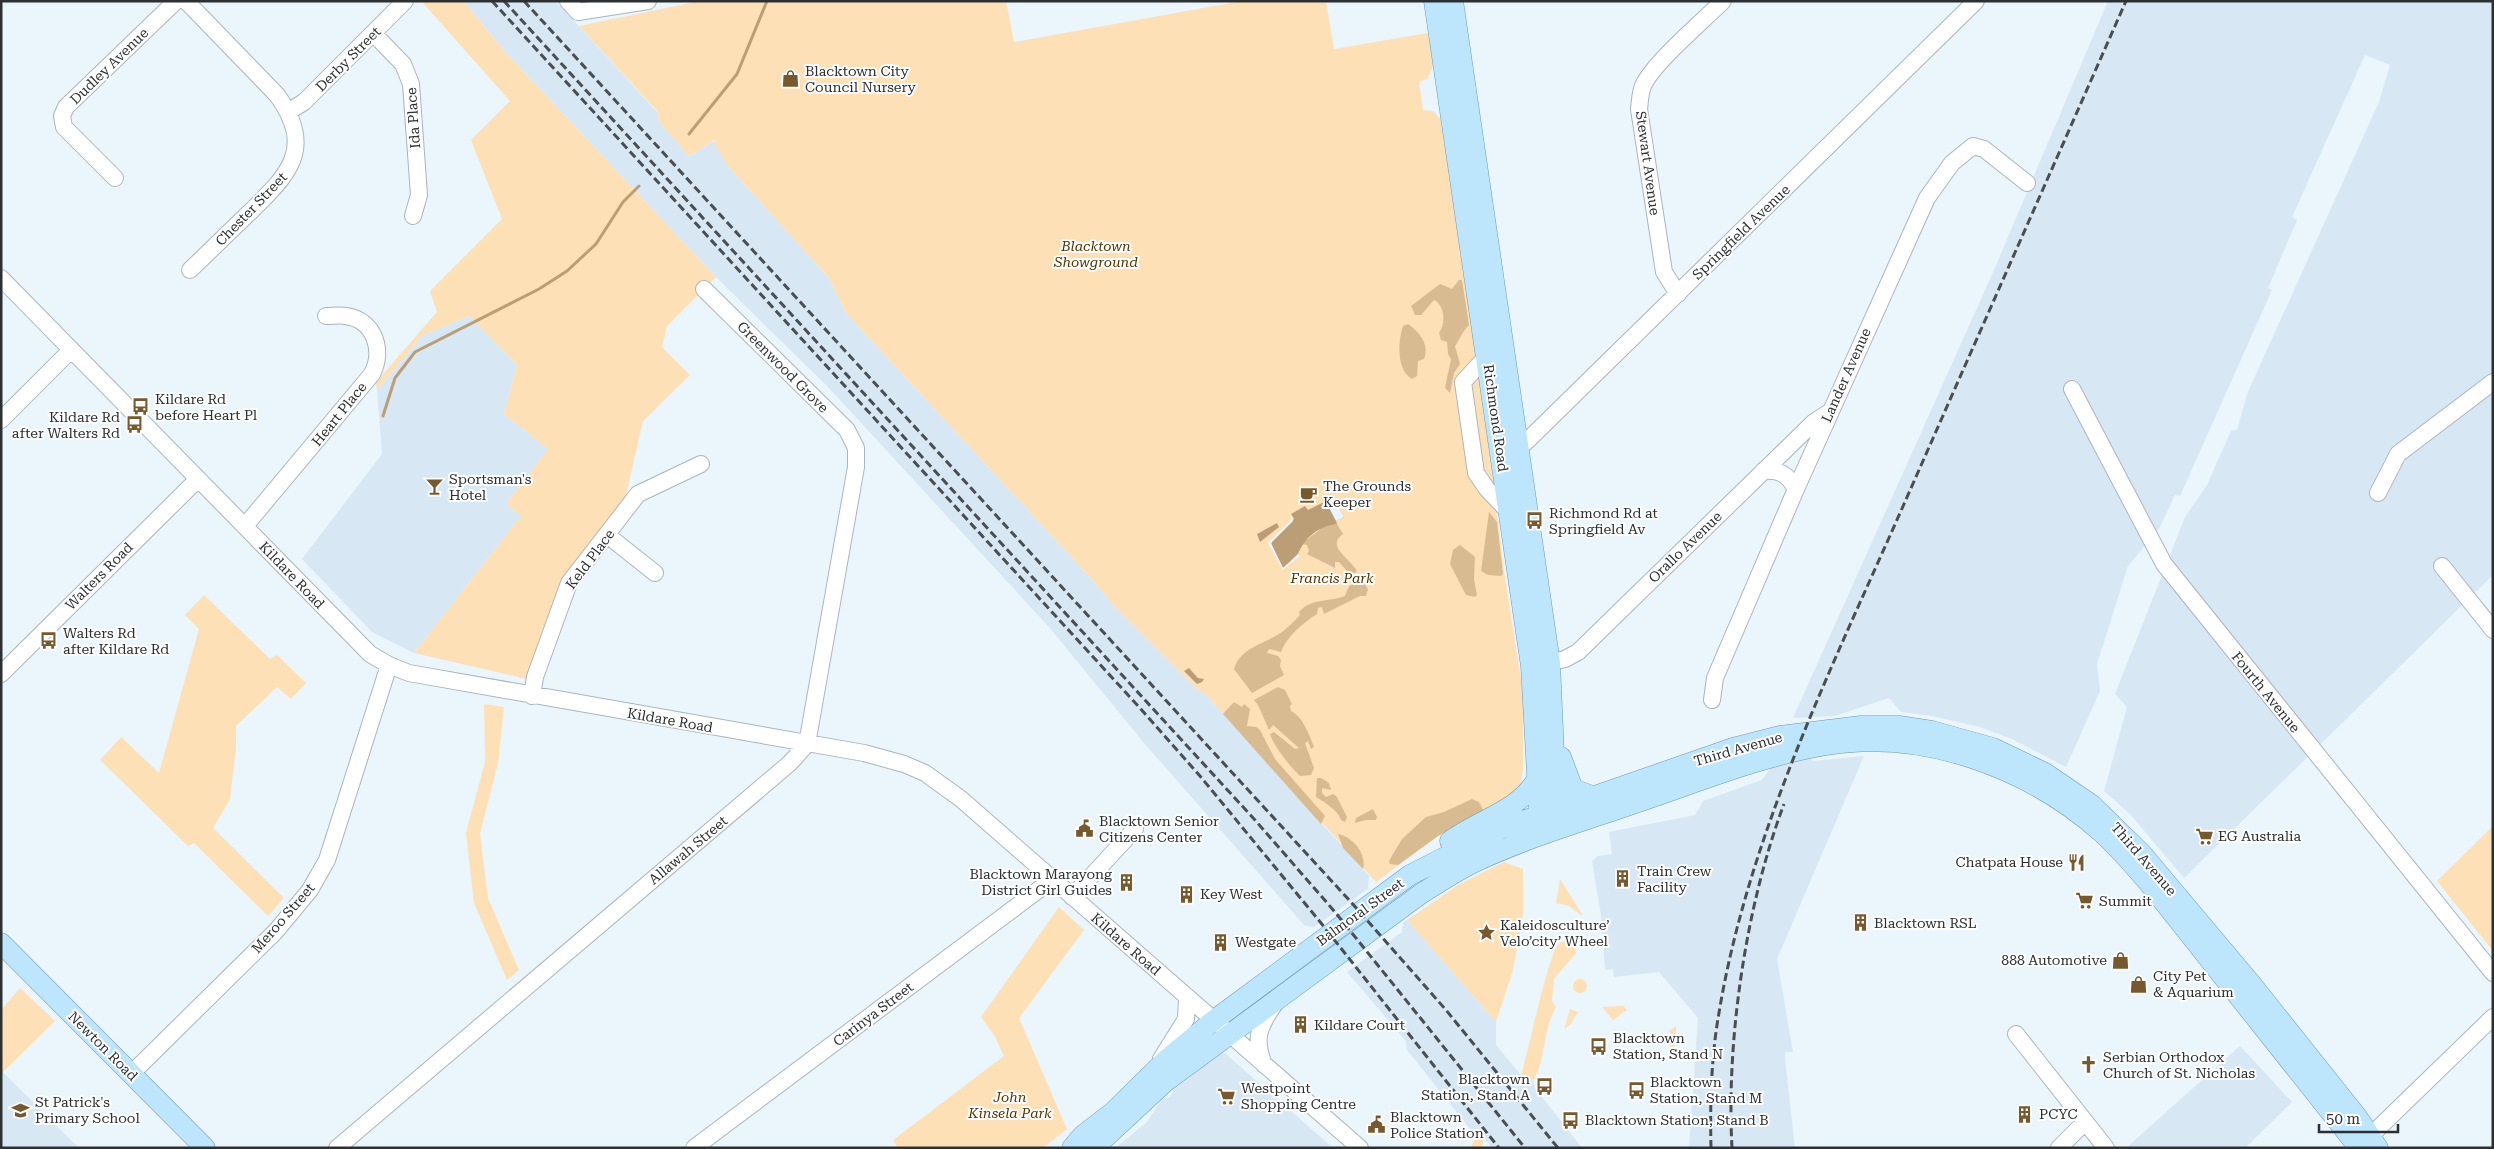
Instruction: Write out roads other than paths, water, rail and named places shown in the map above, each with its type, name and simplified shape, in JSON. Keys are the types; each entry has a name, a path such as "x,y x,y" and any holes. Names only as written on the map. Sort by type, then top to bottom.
{"main road":[{"name":"Richmond Road","path":"1434,1 1487,356 1509,450 1509,512 1552,723 1548,812 1549,834"},
{"name":"Richmond Road","path":"1453,1 1509,450 1540,665 1537,779 1548,812"},
{"path":"1552,723 1569,783 1579,792 1592,796"},
{"name":"Third Avenue","path":"1548,812 1757,741 1837,727 1899,726 1959,737 1993,748 2030,764 2061,783 2092,805 2121,831 2253,986 2365,1145"},
{"name":"Third Avenue","path":"1549,834 1760,760 1827,745 1861,742 1903,743 1954,753 2000,768 2069,806 2117,848 2365,1145"},
{"path":"1410,875 1428,857 1453,838 1521,800 1531,790 1537,779"},
{"name":"Balmoral Street","path":"1083,1144 1155,1070 1213,1021 1410,875 1500,829 1548,812"},
{"name":"Balmoral Street","path":"1057,1148 1106,1138 1165,1082 1281,995 1422,894 1458,871 1549,834"},
{"name":"Newton Road","path":"1,943 205,1148"}],"street":[{"name":"Dudley Avenue","path":"115,178 64,127 62,116 66,107 176,1"},
{"name":"Chester Street","path":"186,1 277,95 288,112 295,144 293,159 287,173 190,270"},
{"name":"Derby Street","path":"288,112 304,102 405,1"},
{"path":"573,7 648,1"},
{"name":"Stewart Avenue","path":"1678,294 1668,281 1664,267 1643,138 1640,97 1642,86 1654,70 1724,1"},
{"name":"Springfield Avenue","path":"1509,450 1678,294 1976,1"},
{"name":"Ida Place","path":"373,33 403,64 411,84 419,195 413,216"},
{"name":"Lander Avenue","path":"1712,700 1714,678 1896,261 1931,191 1961,154 1976,146 1984,149 2028,183"},
{"name":"Kildare Road","path":"1,278 370,654 389,666 409,673 886,759 926,773 961,799 1187,999 1230,1034 1360,1148"},
{"name":"Greenwood Grove","path":"704,290 847,430 856,448 856,466 807,744"},
{"name":"Heart Place","path":"245,526 366,381 377,365 376,340 360,320 347,316 326,316"},
{"path":"1,420 71,350"},
{"path":"1487,356 1462,382 1476,473 1487,489 1509,512"},
{"path":"2378,493 2398,454 2493,382"},
{"name":"Fourth Avenue","path":"2072,389 2164,564 2493,974"},
{"name":"Orallo Avenue","path":"1540,665 1565,659 1578,652 1814,422 1831,411"},
{"name":"Keld Place","path":"532,696 535,677 565,589 638,494 701,464"},
{"path":"1763,471 1773,470 1782,473 1796,489"},
{"name":"Walters Road","path":"1,674 198,479"},
{"path":"607,535 654,573"},
{"path":"2442,566 2493,630"},
{"name":"Meroo Street","path":"131,1074 276,931 310,890 327,860 376,701 389,666"},
{"name":"Allawah Street","path":"338,1148 790,763 807,744"},
{"path":"1072,897 1135,829"},
{"name":"Carinya Street","path":"694,1148 1053,879"},
{"path":"1264,1065 1258,1046 1260,1027 1281,995"},
{"path":"1155,1070 1186,1019 1187,999"},
{"path":"2365,1145 2493,1017"},
{"path":"2016,1034 2106,1148"},
{"path":"2059,1148 2085,1122"}],"waterway":[{"path":"689,134 737,74 767,1"},
{"path":"383,416 395,378 415,352 539,289 567,271 596,244 623,202 639,186"}],"railway":[{"path":"492,1 1139,707 1200,776 1321,923 1499,1148"},
{"path":"504,1 1255,820 1335,912 1525,1148"},
{"path":"524,1 1350,901 1446,1010 1558,1148"},
{"path":"1711,1148 1711,1086 1717,1025 1730,957 1748,890 1769,824 1820,694 2126,1"},
{"path":"1732,1148 1732,1063 1742,973 1759,885 1784,804"}],"place":[{"name":"Blacktown City Council Nursery","path":"791,79"},
{"name":"Kildare Rd before Heart Pl","path":"141,407"},
{"name":"Kildare Rd after Walters Rd","path":"134,425"},
{"name":"Sportsman's Hotel","path":"435,487"},
{"name":"The Grounds Keeper","path":"1309,494"},
{"name":"Richmond Rd at Springfield Av","path":"1535,521"},
{"name":"Walters Rd after Kildare Rd","path":"49,641"},
{"name":"Blacktown Senior Citizens Center","path":"1085,829"},
{"name":"EG Australia","path":"2204,836"},
{"name":"Chatpata House","path":"2077,862"},
{"name":"Train Crew Facility","path":"1623,879"},
{"name":"Blacktown Marayong District Girl Guides","path":"1126,882"},
{"name":"Key West","path":"1186,894"},
{"name":"Summit","path":"2085,901"},
{"name":"Blacktown RSL","path":"1860,923"},
{"name":"Kaleidosculture’ Velo’city’ Wheel","path":"1486,933"},
{"name":"Westgate","path":"1221,942"},
{"name":"888 Automotive","path":"2121,960"},
{"name":"City Pet & Aquarium","path":"2139,984"},
{"name":"Kildare Court","path":"1300,1025"},
{"name":"Blacktown Station, Stand N","path":"1599,1046"},
{"name":"Serbian Orthodox Church of St. Nicholas","path":"2089,1065"},
{"name":"Blacktown Station, Stand A","path":"1544,1087"},
{"name":"Blacktown Station, Stand M","path":"1636,1090"},
{"name":"Westpoint Shopping Centre","path":"1227,1096"},
{"name":"St Patrick's Primary School","path":"21,1110"},
{"name":"PCYC","path":"2025,1114"},
{"name":"Blacktown Station, Stand B","path":"1571,1120"},
{"name":"Blacktown Police Station","path":"1376,1125"}],"park label":[{"name":"Blacktown Showground","path":"1096,254"},
{"name":"Francis Park","path":"1332,578"},
{"name":"John Kinsela Park","path":"1010,1106"}]}
